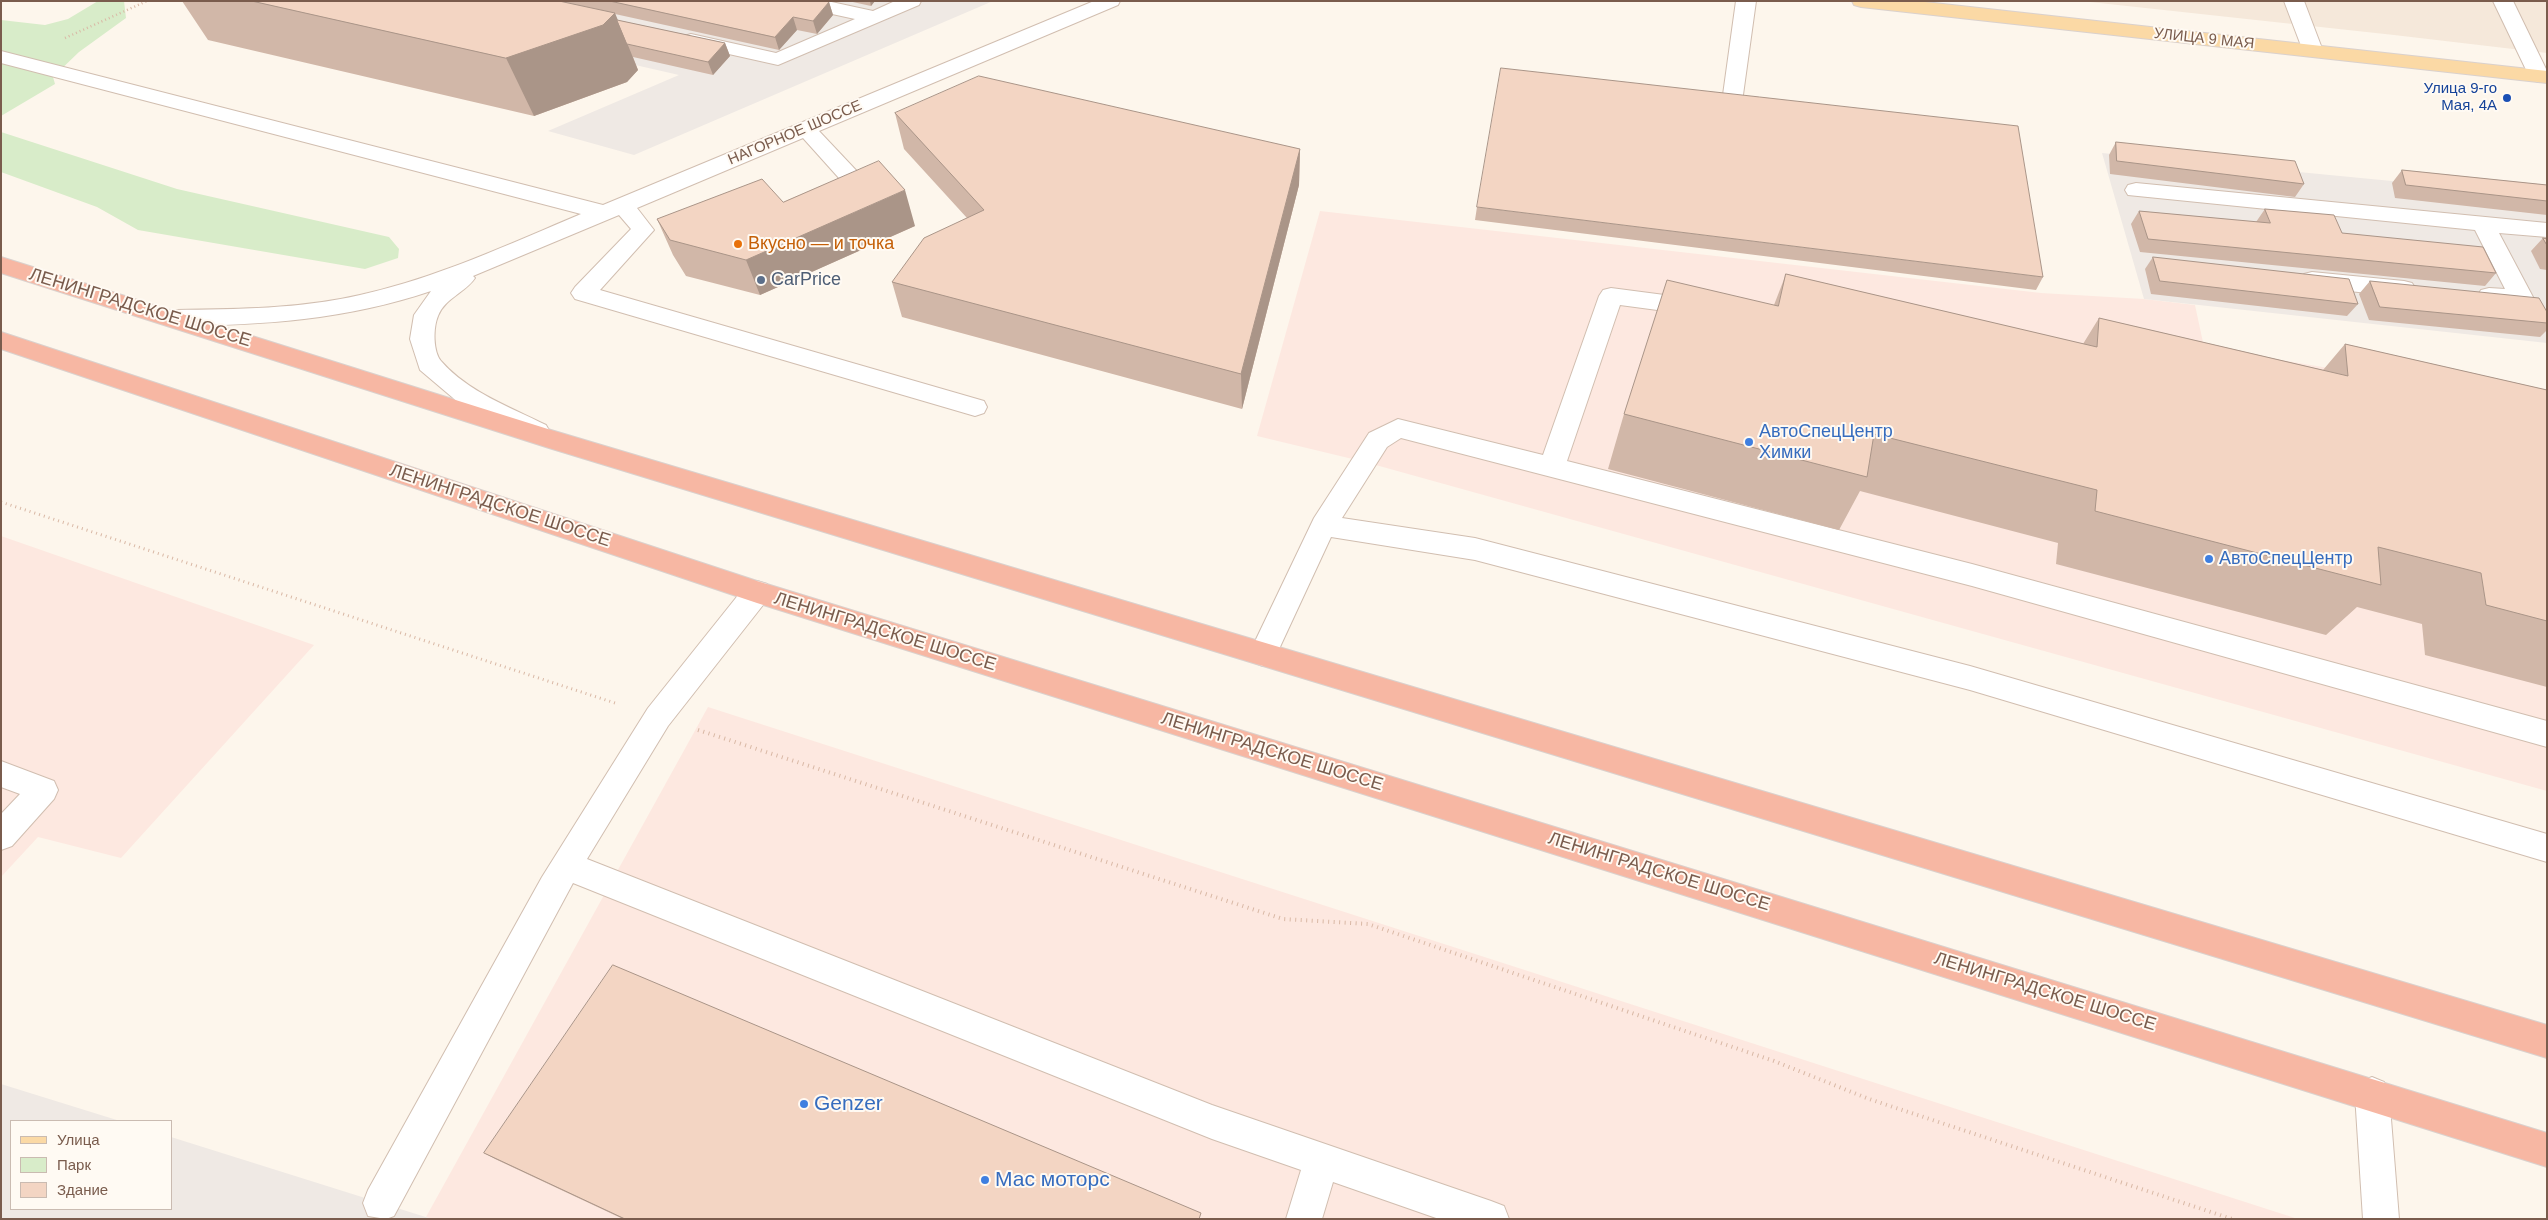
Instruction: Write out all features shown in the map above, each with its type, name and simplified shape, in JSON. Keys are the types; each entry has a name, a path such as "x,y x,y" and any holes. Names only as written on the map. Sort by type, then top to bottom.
{"highway":[{"name":"ЛЕНИНГРАДСКОЕ ШОССЕ","path":"1,265 175,318 549,438 2547,1042"},
{"name":"ЛЕНИНГРАДСКОЕ ШОССЕ","path":"1,340 757,592 2547,1150"}],"main road":[{"name":"УЛИЦА 9 МАЯ","path":"1861,1 2543,77"}],"street":[{"path":"798,1 875,17"},
{"path":"673,36 778,59 912,1"},
{"name":"НАГОРНОЕ ШОССЕ","path":"480,265 1111,1"},
{"path":"1732,102 1746,1"},
{"path":"2294,1 2313,51"},
{"path":"2503,1 2543,77"},
{"path":"8,59 614,209 643,230 583,293 975,407"},
{"path":"806,129 861,189 828,203"},
{"path":"2136,190 2547,230"},
{"path":"2472,295 2522,299 2483,224"},
{"path":"175,318 276,316 344,307 407,291 480,265"},
{"path":"480,265 440,294 426,315 422,340 429,364 468,397 549,438"},
{"path":"2293,278 2422,290"},
{"path":"1552,467 1612,296 1720,310"},
{"path":"1263,654 1323,525 1378,440 1398,428 1972,575 2547,734"},
{"path":"1323,525 1475,548 1970,678 2547,848"},
{"path":"381,1203 549,896 658,717 757,592"},
{"path":"1,774 43,790 1,836"},
{"path":"568,866 1212,1122 1491,1219"},
{"path":"2372,1094 2381,1219"},
{"path":"1304,1219 1322,1160"}],"path":[{"path":"8,59 146,1"},
{"path":"1,502 1284,919 1368,924 1774,1061 1869,1099 2232,1219"}],"shaded area":[{"path":"355,1 993,1 634,155 548,131 679,75"},
{"path":"2081,1 2547,1 2547,53 2394,35"},
{"path":"2102,153 2547,196 2547,343 2144,299"},
{"path":"1320,211 2041,293 2144,299 2195,305 2204,347 2547,405 2547,791 1365,462 1257,436"},
{"path":"1,536 314,645 121,858 38,837 1,877"},
{"path":"708,707 2298,1219 432,1219 426,1217"},
{"path":"1,1084 117,1120 10,1120 10,1210 172,1210 172,1137 432,1219 1,1219"}],"green space":[{"path":"98,1 124,1 126,18 79,52 53,77 55,84 1,116 1,20 45,25 68,19"},
{"path":"1,132 177,189 389,237 399,249 398,258 365,269 138,230 97,207 1,172"}],"building":[{"path":"252,1 559,1 615,13 603,25 506,58"},
{"path":"610,1 829,2 813,21 793,17 775,37"},
{"path":"617,20 725,43 708,62 627,44"},
{"path":"1501,68 2018,126 2043,277 1477,207"},
{"path":"979,76 1300,149 1241,374 892,282 924,238 984,210 895,113"},
{"path":"2116,142 2295,161 2304,184 2117,161"},
{"path":"879,161 905,190 746,260 670,240 657,219 762,179 783,202"},
{"path":"2402,170 2547,185 2547,201 2406,185"},
{"path":"2265,209 2334,215 2342,233 2483,247 2496,273 2148,239 2139,211 2270,223"},
{"path":"2153,257 2349,279 2358,304 2160,281"},
{"path":"1786,274 2097,347 2099,318 2348,376 2345,344 2547,390 2547,621 2486,605 2481,573 2378,547 2381,585 2095,511 2097,490 1874,434 1867,477 1624,414 1667,280 1778,306"},
{"path":"2370,281 2539,298 2547,312 2547,323 2380,307"},
{"path":"613,965 1201,1213 1199,1219 625,1219 484,1153"}],"place":[{"name":"Улица 9-го Мая, 4А","path":"2507,98"},
{"name":"Вкусно — и точка","path":"738,244"},
{"name":"CarPrice","path":"761,280"},
{"name":"АвтоСпецЦентр Химки","path":"1749,442"},
{"name":"АвтоСпецЦентр","path":"2209,559"},
{"name":"Genzer","path":"804,1104"},
{"name":"Мас моторс","path":"985,1180"}]}
